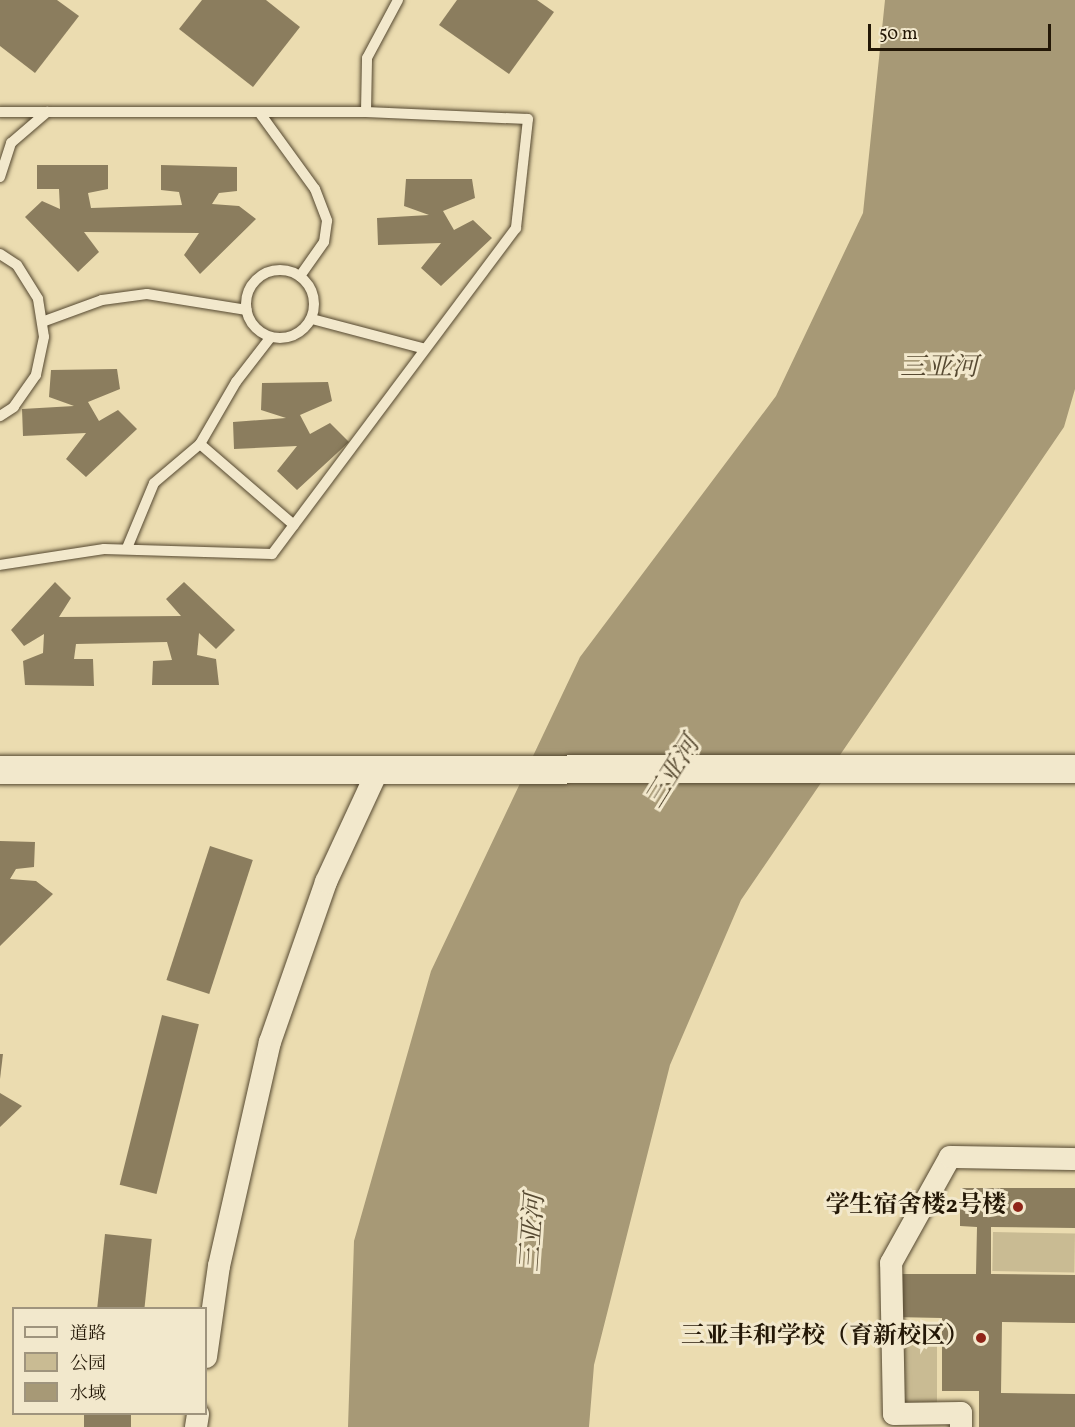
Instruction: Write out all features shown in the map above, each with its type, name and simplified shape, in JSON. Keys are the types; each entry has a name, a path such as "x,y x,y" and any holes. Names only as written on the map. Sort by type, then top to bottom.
{"street":[{"path":"0,770 1075,769"},
{"path":"207,1350 219,1266 270,1042 326,882 378,770"},
{"path":"961,1427 961,1413 894,1414 891,1263 950,1157 1075,1159"}],"lane":[{"path":"366,112 367,58 398,0"},
{"path":"0,112 366,112 528,119 516,228 422,348 272,554 127,548 0,565"},
{"path":"0,177 11,143 47,112"},
{"path":"260,112 315,189 327,221 324,242 300,276"},
{"path":"0,254 17,266 38,298 42,322 36,375 14,407 0,416"},
{"path":"277,270 300,276 314,295 312,319 294,336 270,338 251,324 247,310 245,301 255,279 277,270"},
{"path":"42,322 102,300 147,294 247,310"},
{"path":"312,319 422,348"},
{"path":"127,548 154,483 201,444 236,382 270,338"},
{"path":"201,444 294,525"}],"green space":[{"path":"993,1232 1075,1233 1074,1272 992,1271"},
{"path":"890,1324 937,1324 937,1406 890,1406"}],"water":[{"name":"三亚河","path":"885,0 1075,0 1075,389 1064,427 741,900 670,1065 594,1365 589,1427 348,1427 354,1241 431,971 580,657 776,396 863,213"}],"building":[{"path":"0,0 57,0 79,16 35,73 0,46"},
{"path":"202,0 266,0 300,27 253,87 179,29"},
{"path":"457,0 537,0 554,12 509,74 439,25"},
{"path":"37,165 108,165 108,189 88,193 91,208 182,205 179,192 161,190 161,165 237,167 237,191 219,193 212,204 239,206 256,219 200,274 184,255 199,233 84,232 99,252 78,272 25,217 42,201 60,209 59,189 37,189"},
{"path":"406,179 472,179 475,198 443,211 454,230 473,220 492,238 441,286 421,268 441,243 378,245 377,218 429,215 404,206"},
{"path":"117,369 120,389 88,402 99,421 118,410 137,429 86,477 66,459 86,433 23,436 22,409 74,406 49,397 51,370"},
{"path":"328,382 332,401 300,415 310,434 330,423 349,442 297,490 277,471 297,446 234,449 233,422 286,418 261,410 262,383"},
{"path":"55,582 71,598 59,617 181,616 166,599 184,582 235,630 216,649 199,633 197,655 216,659 219,685 152,685 153,661 172,660 167,642 76,644 74,659 93,659 94,686 25,685 23,661 43,653 44,634 24,646 11,630"},
{"path":"0,841 35,842 34,867 16,869 10,879 36,881 53,894 0,946"},
{"path":"210,846 253,860 209,994 166,980"},
{"path":"162,1015 199,1024 157,1194 120,1185"},
{"path":"0,1054 3,1054 0,1079"},
{"path":"0,1093 22,1106 0,1127"},
{"path":"960,1188 1075,1188 1075,1228 991,1227 991,1274 1075,1275 1075,1323 1002,1322 1001,1393 1075,1394 1075,1427 979,1427 979,1391 942,1391 942,1318 893,1317 894,1274 976,1274 977,1227 960,1226"},
{"path":"105,1234 152,1239 145,1307 97,1307"},
{"path":"84,1415 131,1415 131,1427 84,1427"}],"place":[{"name":"学生宿舍楼2号楼","path":"1018,1207"},
{"name":"三亚丰和学校（育新校区）","path":"981,1338"}]}
